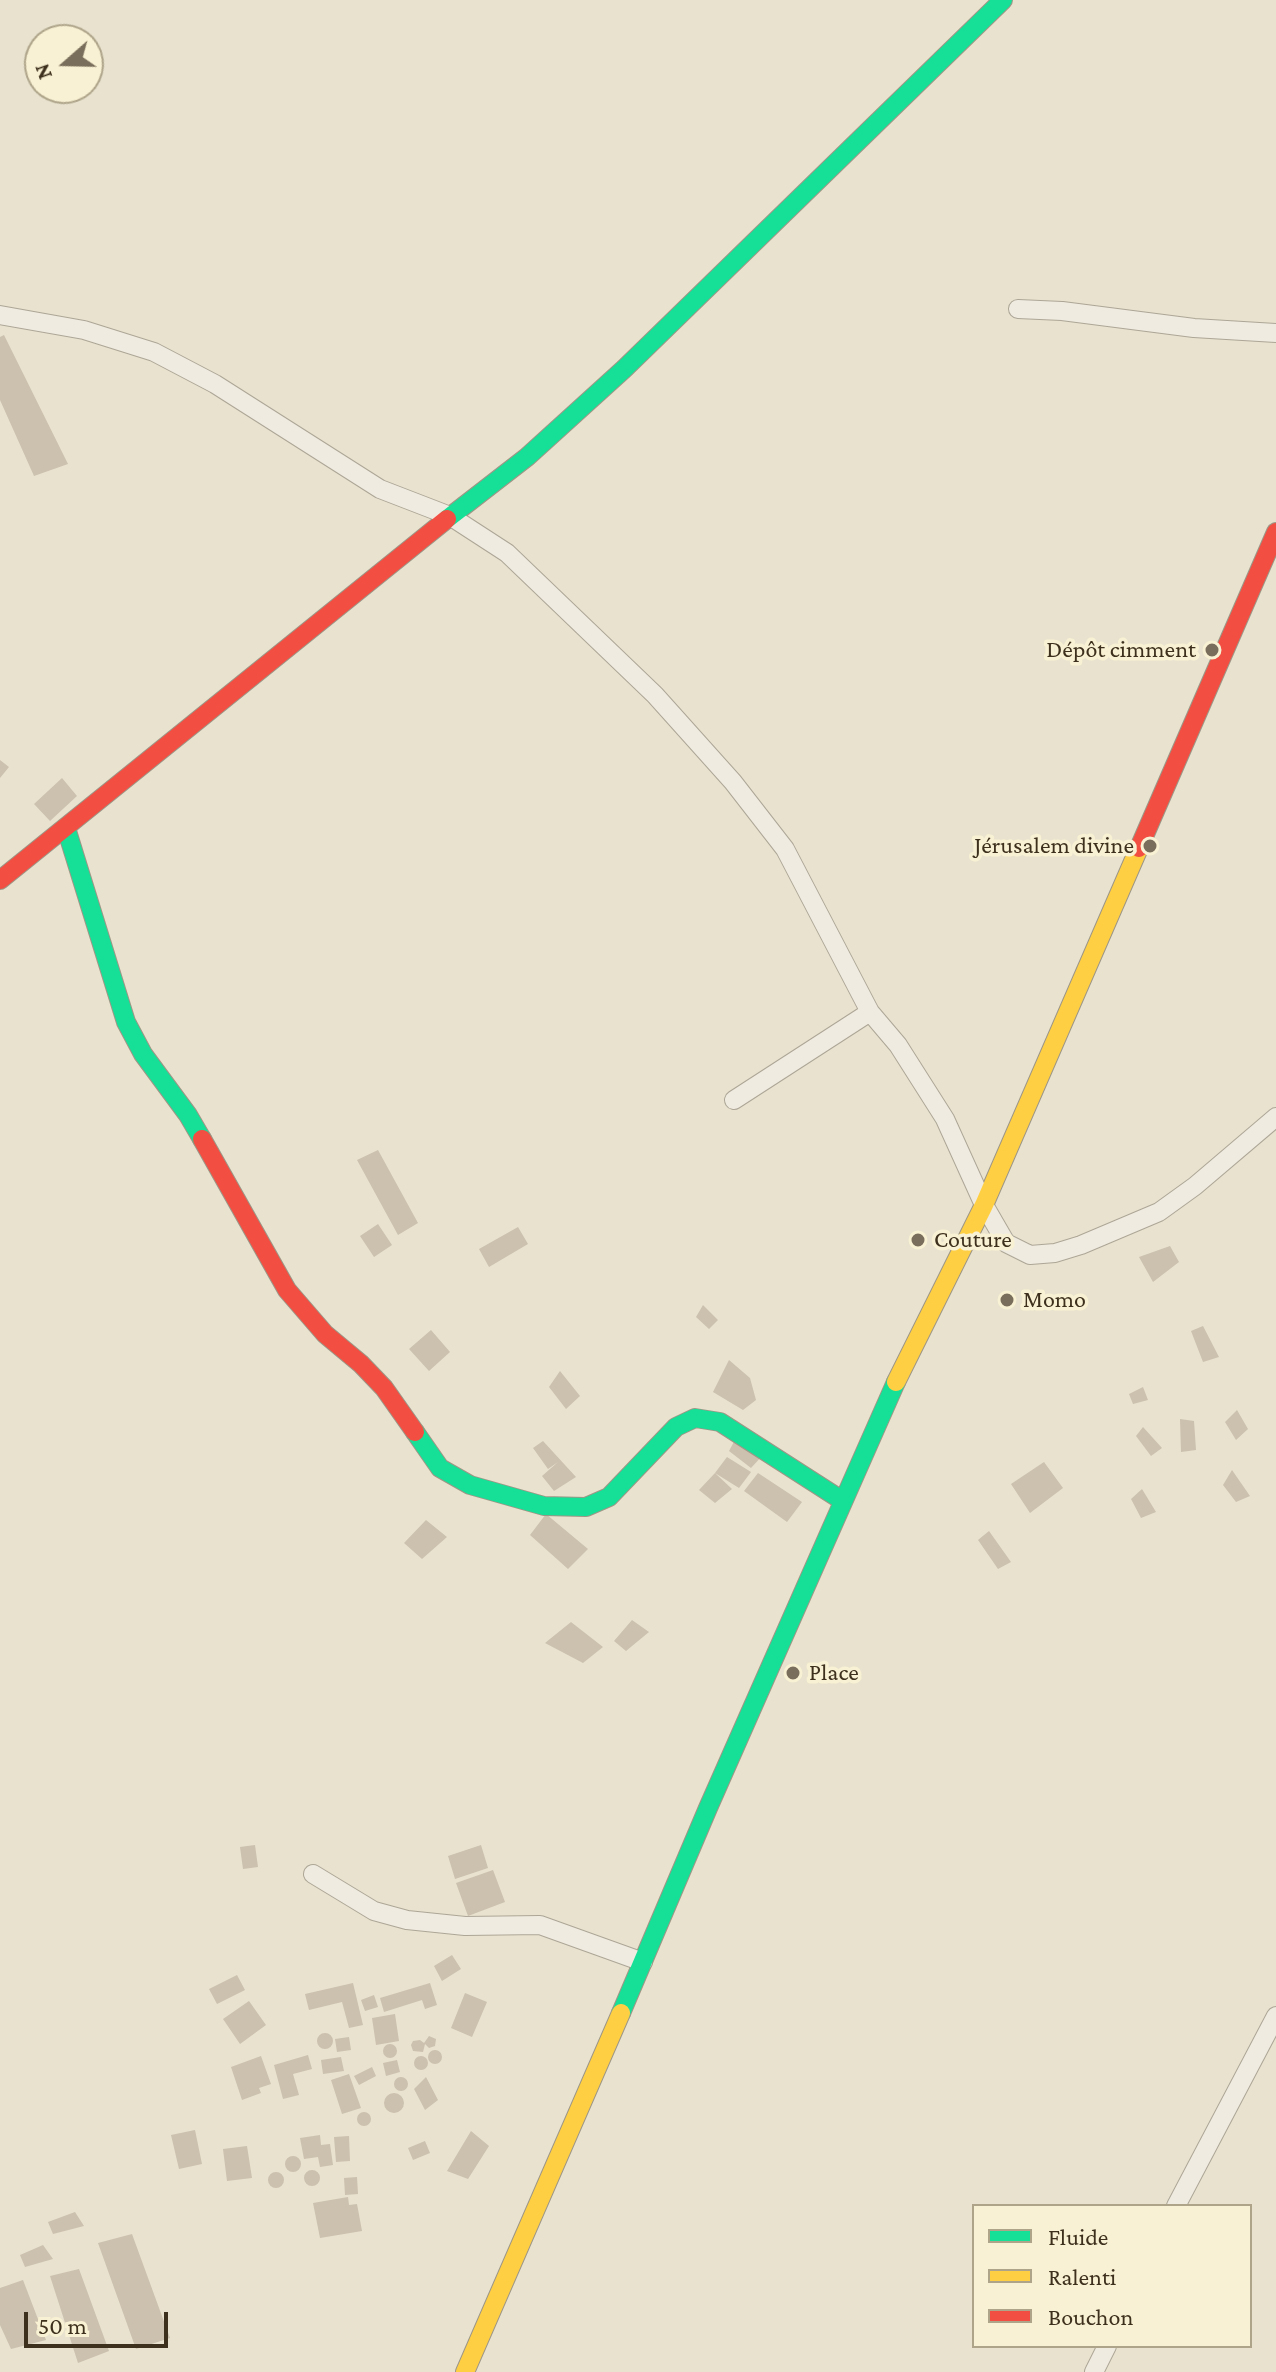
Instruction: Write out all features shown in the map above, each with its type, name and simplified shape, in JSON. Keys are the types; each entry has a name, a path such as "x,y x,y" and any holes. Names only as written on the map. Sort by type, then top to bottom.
{"street":[{"path":"0,880 481,494 604,388 1003,0"},
{"path":"1018,309 1062,311 1194,328 1276,333"},
{"path":"0,315 84,330 154,352 215,384 380,489 450,516 507,553 655,695 733,782 785,849 870,1012 898,1045 945,1119 984,1205 1006,1243 1017,1251 1030,1255 1055,1253 1159,1212 1195,1186 1276,1117"},
{"path":"465,2372 892,1389 984,1205 1276,532"},
{"path":"66,828 126,1022 143,1054 188,1115 287,1290 325,1334 384,1388 440,1468 470,1485 529,1502 544,1506 586,1507 609,1497 676,1427 695,1418 720,1422 843,1501"},
{"path":"734,1100 870,1012"},
{"path":"313,1874 374,1911 407,1920 465,1926 540,1925 643,1962"},
{"path":"1177,2204 1276,2016"},
{"path":"1094,2372 1106,2348"}],"building":[{"path":"4,335 68,464 34,476 0,400 0,337"},
{"path":"0,760 9,767 0,778"},
{"path":"62,778 77,796 50,821 34,804"},
{"path":"378,1150 418,1223 398,1235 357,1160"},
{"path":"378,1224 392,1245 374,1257 360,1236"},
{"path":"518,1227 528,1244 489,1267 479,1249"},
{"path":"1170,1246 1179,1262 1153,1282 1139,1257"},
{"path":"703,1305 718,1320 709,1329 696,1317"},
{"path":"1203,1326 1219,1357 1203,1362 1191,1331"},
{"path":"431,1330 450,1352 429,1371 409,1349"},
{"path":"729,1360 750,1378 756,1400 743,1410 713,1392"},
{"path":"560,1371 580,1396 566,1409 549,1387"},
{"path":"1143,1387 1148,1400 1133,1404 1129,1394"},
{"path":"1237,1410 1248,1429 1236,1440 1225,1422"},
{"path":"1180,1419 1194,1421 1196,1450 1181,1452"},
{"path":"1143,1427 1162,1448 1151,1456 1136,1436"},
{"path":"736,1438 762,1456 751,1468 729,1451"},
{"path":"543,1441 576,1477 554,1491 542,1476 558,1462 548,1469 533,1448"},
{"path":"727,1457 751,1472 739,1488 715,1473"},
{"path":"1044,1462 1063,1488 1030,1513 1011,1484"},
{"path":"1232,1470 1250,1496 1236,1502 1223,1485"},
{"path":"715,1473 732,1489 715,1503 699,1490"},
{"path":"758,1473 802,1502 787,1522 744,1491"},
{"path":"1142,1489 1156,1512 1141,1518 1131,1499"},
{"path":"546,1514 588,1549 568,1569 530,1535"},
{"path":"426,1520 447,1537 422,1559 404,1543"},
{"path":"989,1531 1011,1562 998,1569 978,1540"},
{"path":"632,1620 649,1632 626,1651 614,1641"},
{"path":"571,1622 603,1647 583,1663 545,1643"},
{"path":"255,1845 258,1867 243,1869 240,1847"},
{"path":"481,1845 488,1868 455,1879 448,1856"},
{"path":"493,1870 505,1902 468,1916 456,1883"},
{"path":"452,1955 461,1969 442,1981 434,1966"},
{"path":"237,1975 245,1990 217,2004 209,1989"},
{"path":"353,1983 363,2025 349,2028 342,2002 309,2010 305,1994"},
{"path":"430,1983 437,2005 425,2009 422,2000 384,2012 380,1998"},
{"path":"465,1993 487,2002 472,2037 451,2028"},
{"path":"374,1995 378,2007 365,2011 361,2000"},
{"path":"249,2001 266,2025 240,2044 223,2019"},
{"path":"395,2014 399,2041 376,2045 372,2018"},
{"path":"325,2033 331,2035 331,2047 325,2049 319,2047 317,2041 319,2035"},
{"path":"429,2036 436,2039 435,2046 429,2048 425,2044 423,2052 413,2051 413,2041 424,2043"},
{"path":"349,2037 351,2050 337,2052 335,2039"},
{"path":"390,2044 397,2051 390,2058 383,2051"},
{"path":"435,2050 442,2057 435,2064 428,2057"},
{"path":"308,2055 312,2069 293,2074 299,2095 283,2099 274,2065"},
{"path":"261,2056 271,2084 259,2088 261,2093 242,2100 231,2067"},
{"path":"421,2056 428,2063 421,2070 414,2063"},
{"path":"341,2057 344,2071 323,2074 321,2060"},
{"path":"397,2060 400,2072 386,2076 383,2063"},
{"path":"372,2067 376,2076 359,2085 354,2076"},
{"path":"349,2074 361,2108 342,2114 331,2080"},
{"path":"401,2077 408,2084 401,2091 394,2084"},
{"path":"426,2077 438,2100 425,2110 414,2089"},
{"path":"394,2093 401,2096 404,2103 401,2110 394,2113 387,2110 384,2103 387,2096"},
{"path":"364,2112 371,2119 364,2126 357,2119"},
{"path":"195,2130 202,2164 179,2169 171,2135"},
{"path":"471,2131 489,2146 468,2179 447,2171"},
{"path":"320,2135 321,2145 330,2144 333,2165 320,2167 318,2157 304,2159 300,2138"},
{"path":"349,2136 350,2161 336,2162 334,2137"},
{"path":"425,2141 430,2153 413,2160 408,2148"},
{"path":"247,2146 252,2178 227,2181 223,2149"},
{"path":"290,2156 296,2156 301,2164 299,2170 290,2172 285,2167 285,2161"},
{"path":"309,2170 315,2170 320,2178 318,2184 309,2186 304,2181 304,2175"},
{"path":"273,2172 279,2172 284,2180 282,2186 273,2188 268,2183 268,2177"},
{"path":"357,2177 358,2194 345,2195 344,2178"},
{"path":"348,2197 349,2205 357,2204 362,2231 320,2238 313,2203"},
{"path":"75,2212 84,2226 53,2234 48,2222"},
{"path":"132,2234 170,2338 136,2349 98,2243"},
{"path":"43,2245 53,2259 25,2267 20,2255"},
{"path":"79,2269 109,2351 78,2363 50,2276"},
{"path":"23,2280 46,2340 11,2349 0,2325 0,2288"}],"traffic: fast":[{"path":"447,519 527,457 624,369 1003,0"},
{"path":"66,828 126,1022 143,1054 202,1139"},
{"path":"621,2013 896,1382"},
{"path":"415,1432 440,1468 470,1485 544,1506 586,1507 609,1497 676,1427 695,1418 720,1422 843,1501"}],"traffic: slow":[{"path":"896,1382 984,1205 1139,848"},
{"path":"465,2372 621,2013"}],"traffic: jam":[{"path":"0,880 447,519"},
{"path":"1139,848 1276,532"},
{"path":"202,1139 287,1290 325,1334 384,1388 415,1432"}],"place":[{"name":"Dépôt cimment","path":"1212,650"},
{"name":"Jérusalem divine","path":"1150,846"},
{"name":"Couture","path":"918,1240"},
{"name":"Momo","path":"1007,1300"},
{"name":"Place","path":"793,1673"}]}
